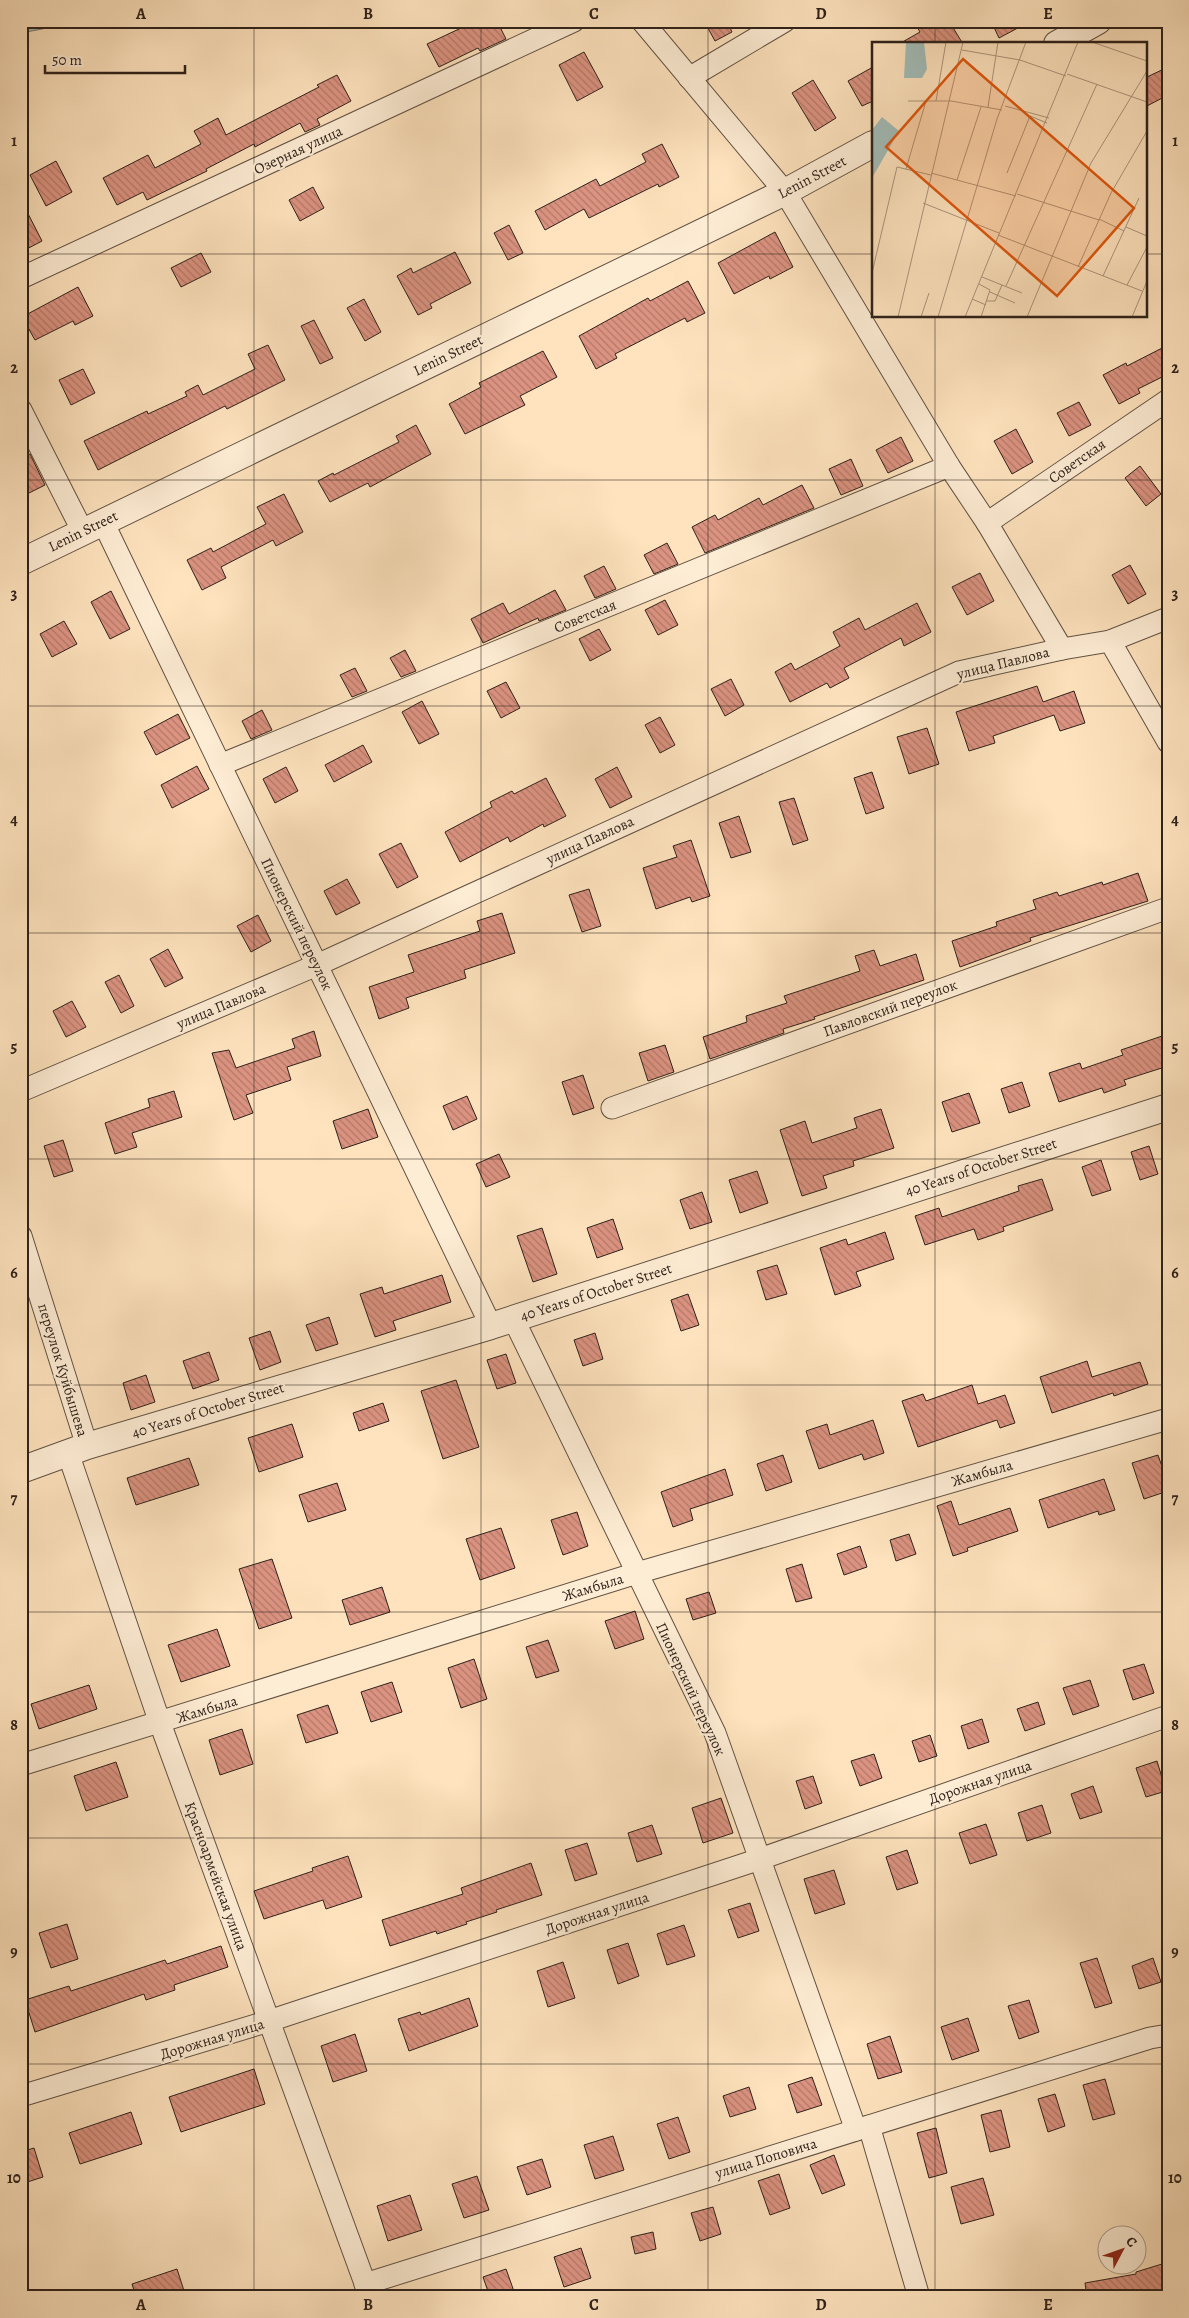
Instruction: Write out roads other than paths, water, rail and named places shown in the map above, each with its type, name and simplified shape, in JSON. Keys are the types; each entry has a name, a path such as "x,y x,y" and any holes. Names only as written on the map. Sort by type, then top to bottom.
{"street":[{"name":"Озерная улица","path":"21,278 574,21"},
{"path":"642,21 786,192 949,466 987,523 1062,648"},
{"path":"689,78 785,21"},
{"path":"1061,42 1098,21"},
{"name":"Lenin Street","path":"21,562 786,192 872,145"},
{"name":"Советская","path":"987,523 1168,400"},
{"name":"Пионерский переулок","path":"21,410 93,527 220,765 317,965 502,1322 637,1573 715,1733 760,1859 863,2128 919,2297"},
{"name":"Советская","path":"220,765 949,466"},
{"name":"улица Павлова","path":"21,1090 317,965 959,672 1062,648 1110,641 1168,618"},
{"path":"1110,641 1168,742"},
{"name":"Павловский переулок","path":"612,1108 1168,908"},
{"name":"40 Years of October Street","path":"21,1470 78,1450 502,1322 1168,1106"},
{"name":"переулок Куйбышева","path":"21,1236 78,1450"},
{"name":"Жамбыла","path":"21,1765 637,1573 1168,1419"},
{"name":"Красноармейская улица","path":"78,1450 160,1723 367,2290"},
{"name":"Дорожная улица","path":"21,2096 269,2021 760,1859 1168,1716"},
{"name":"улица Поповича","path":"367,2290 863,2128 1150,2038 1168,2035"}],"water":[{"path":"21,21 84,21 21,33"}]}
